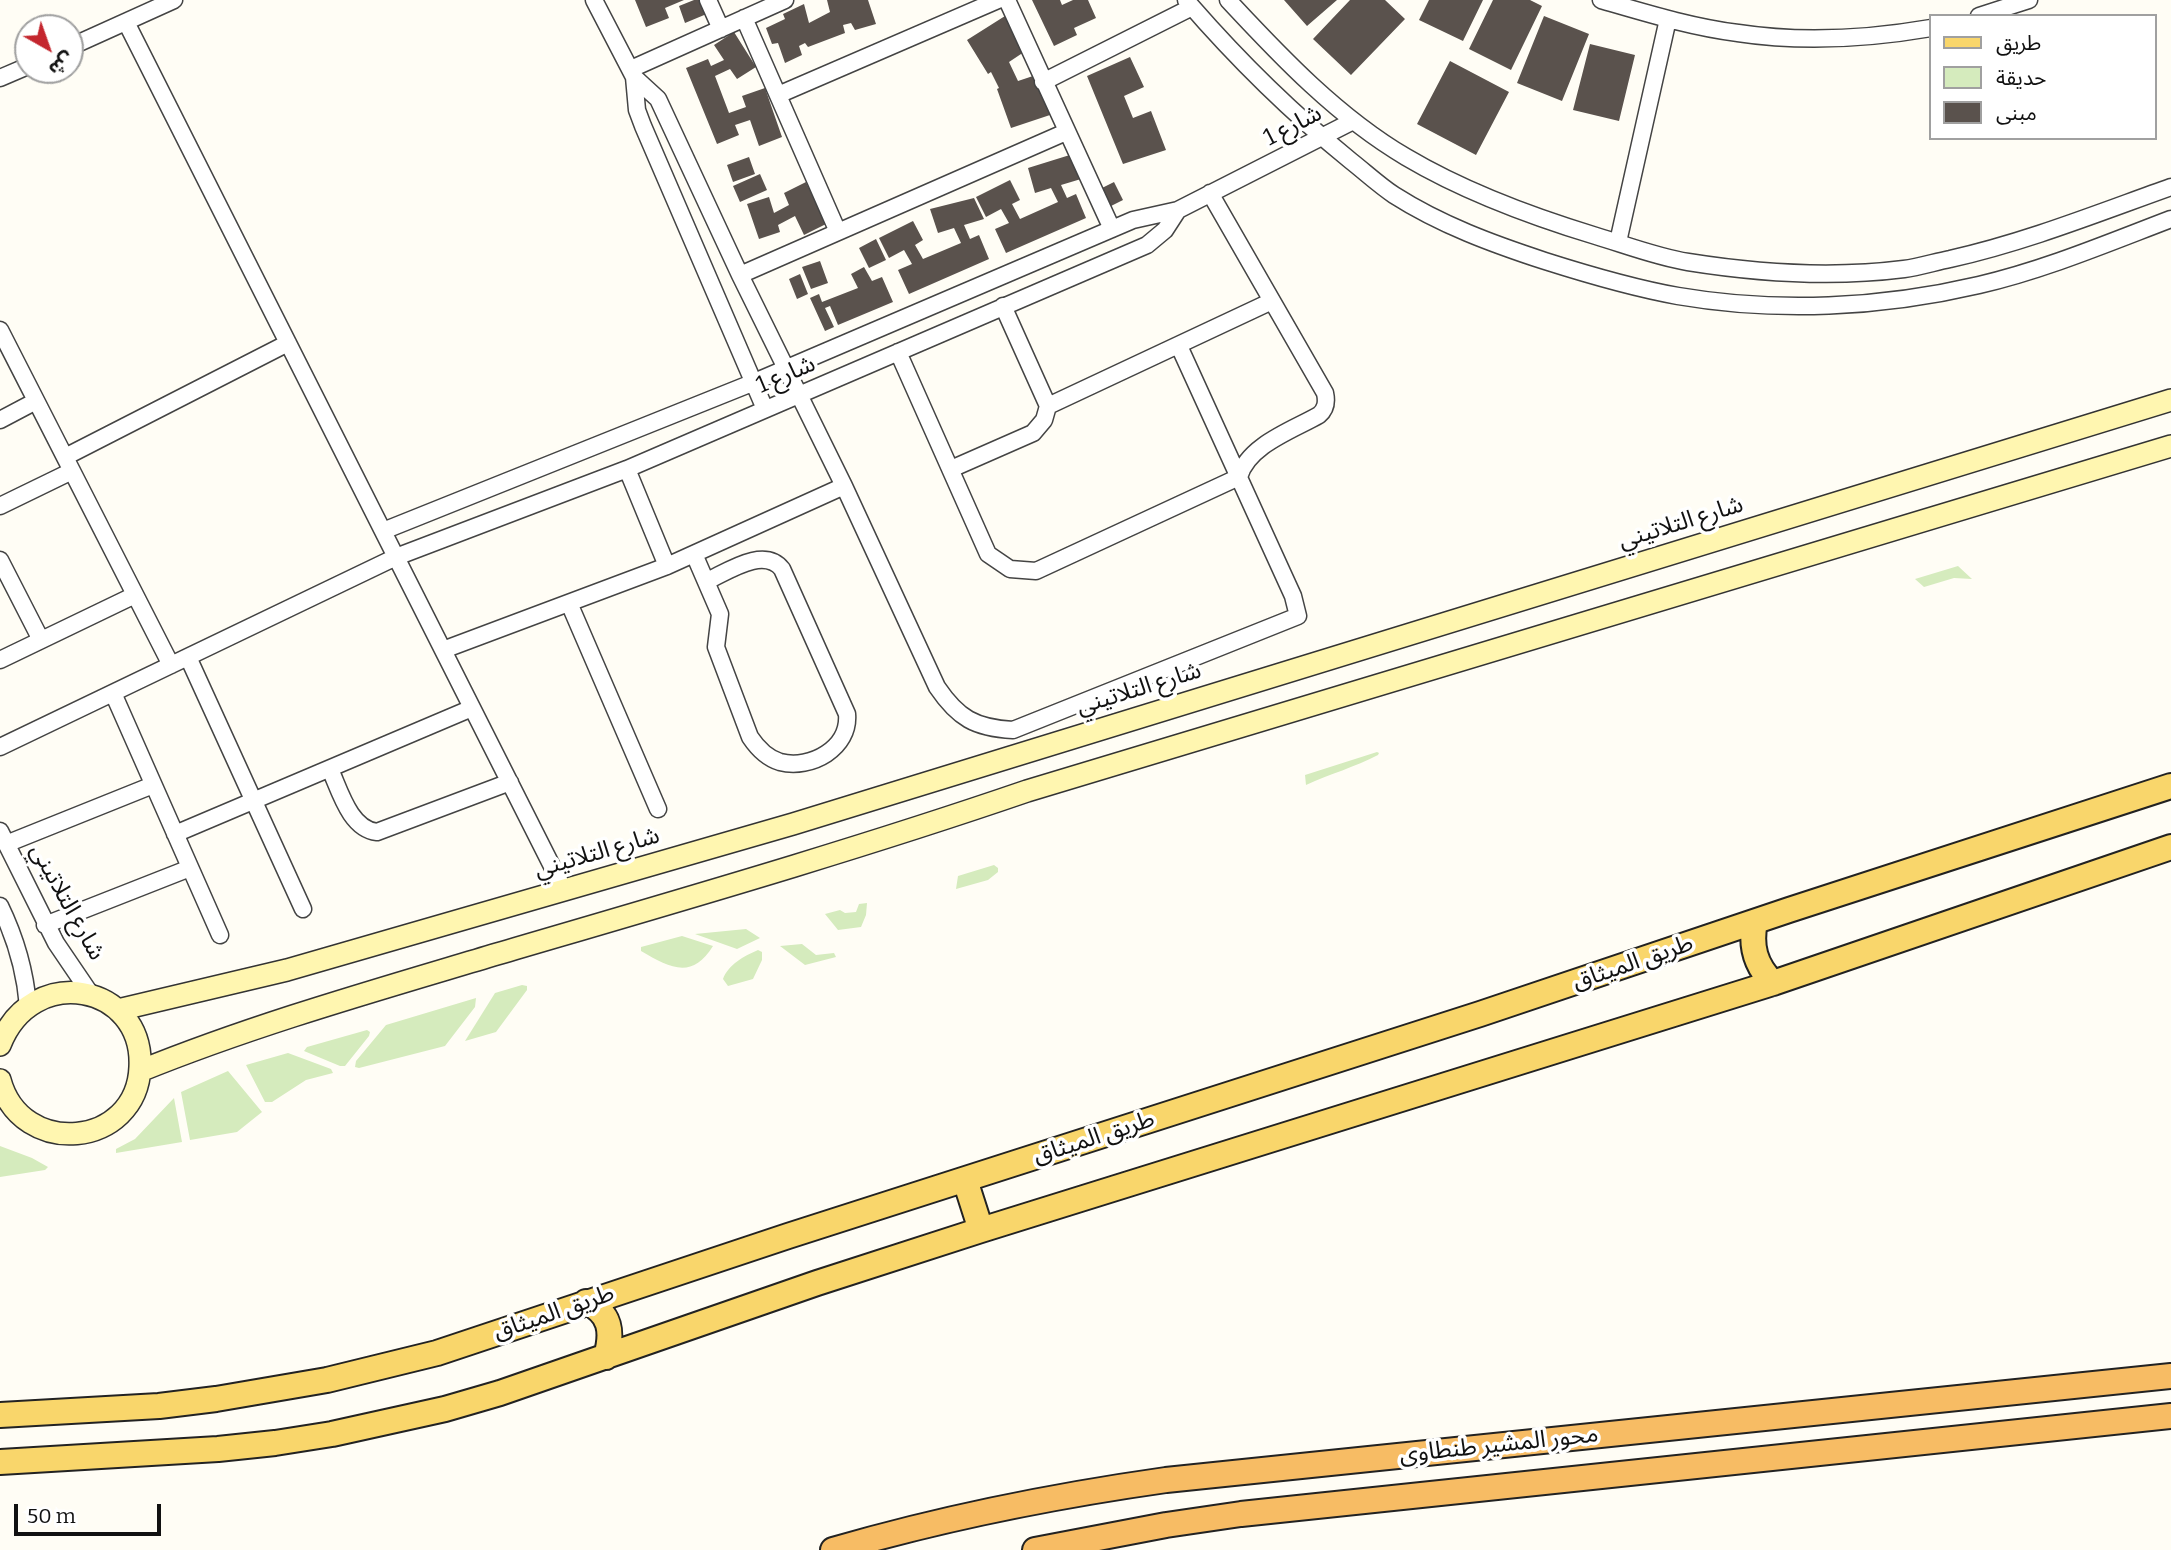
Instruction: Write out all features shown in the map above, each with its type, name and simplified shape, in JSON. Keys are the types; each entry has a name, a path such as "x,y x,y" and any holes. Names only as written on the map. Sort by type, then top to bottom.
{"highway":[{"name":"محور المشير طنطاوى","path":"833,1550 948,1519 1027,1502 1166,1480 2171,1376"},
{"name":"محور المشير طنطاوى","path":"1035,1550 1241,1514 2171,1416"}],"main road":[{"name":"شارع التلاتيني","path":"118,1010 287,970 804,821 2171,400"},
{"path":"140,1071 216,1041 331,1003 896,836 1027,791 2171,446"},
{"name":"طريق الميثاق","path":"0,1415 159,1406 294,1387 437,1353 586,1302 1479,1014 2171,786"},
{"path":"0,1462 218,1450 332,1434 445,1409 500,1393 817,1283 981,1230 1773,983 2171,847"},
{"path":"1755,922 1755,955 1765,975 1773,983"},
{"path":"0,1080 4,1102 18,1113 42,1130 71,1135 99,1128 122,1111 134,1092 140,1071 138,1044 134,1032 118,1010 92,996 79,993 52,994 27,1006 11,1022 2,1037"},
{"path":"965,1180 981,1230"},
{"path":"586,1302 603,1313 609,1323 611,1333 606,1357"}],"street":[{"path":"84,41 126,22 144,6 174,0"},
{"path":"594,0 632,73 658,100 844,486 937,687 950,706 968,720 990,729 1013,730 1298,616 1293,596 1179,346"},
{"path":"708,0 721,29"},
{"path":"632,73 785,0"},
{"path":"778,94 998,0"},
{"path":"1007,0 1112,229"},
{"path":"1228,0 1275,51 1353,121 1406,157 1479,194 1542,220 1685,261 1754,270 1826,274 1905,269 1973,254 2041,234 2171,187"},
{"path":"1601,0 1668,19 1737,33 1808,39 1880,36 1930,28"},
{"path":"1985,14 2029,0"},
{"path":"1043,82 1189,4 1255,74 1322,137 1394,195 1464,232 1605,280 1679,296 1755,305 1830,306 1905,299 1980,285 2052,264 2171,219"},
{"path":"744,18 838,232"},
{"path":"1618,243 1668,19"},
{"path":"126,22 564,890"},
{"path":"632,73 643,126 765,409"},
{"name":"شارع 1","path":"383,531 786,369 1133,220 1178,210 1353,121"},
{"path":"740,275 1066,132"},
{"path":"898,352 988,554 1010,569 1036,571 1239,477 1242,466 1261,448 1319,415 1326,405 1325,393 1210,193"},
{"name":"شارع 1","path":"0,747 396,557 627,469 1147,245 1165,230 1178,210"},
{"path":"1048,405 1272,302"},
{"path":"951,469 1033,433 1044,421 1048,405 1003,306"},
{"path":"0,330 171,665"},
{"path":"0,506 69,464 288,344"},
{"path":"0,420 36,401"},
{"path":"627,469 667,566"},
{"path":"443,650 667,566 844,486"},
{"path":"694,554 720,614 716,640 718,655 756,746 772,759 792,763 832,750 844,738 848,714 782,569 773,561 761,558 706,581"},
{"path":"0,560 41,640"},
{"path":"0,660 135,595"},
{"path":"569,603 658,809"},
{"path":"188,657 303,909"},
{"path":"113,693 220,935"},
{"path":"175,834 472,708"},
{"path":"330,769 356,821 362,827 377,832 509,782"},
{"path":"3,837 153,785"},
{"name":"شارع التلاتيني","path":"3,837 45,925 92,996"},
{"path":"45,925 190,868"},
{"path":"0,906 22,960 27,1006"}],"green space":[{"path":"1958,566 1972,579 1954,578 1924,587 1915,579"},
{"path":"1377,752 1378,755 1306,785 1305,775"},
{"path":"994,865 998,872 988,880 956,889 958,876"},
{"path":"867,903 861,927 838,930 825,914 840,910 845,913 856,912 859,904"},
{"path":"746,929 760,938 737,949 695,934"},
{"path":"682,936 713,946 697,964 680,968 641,951 641,947"},
{"path":"802,944 816,955 834,953 836,957 805,965 780,946"},
{"path":"758,950 762,952 762,960 753,979 728,986 723,979 729,969"},
{"path":"527,986 527,990 496,1032 465,1041 495,993"},
{"path":"476,998 475,1007 445,1046 355,1067 356,1061 386,1025"},
{"path":"367,1030 370,1032 369,1036 345,1066 304,1051 307,1047"},
{"path":"288,1053 331,1069 333,1073 306,1080 272,1102 265,1102 246,1065"},
{"path":"228,1071 262,1112 237,1132 190,1140 181,1092"},
{"path":"174,1098 182,1142 116,1153 116,1149 135,1139"},
{"path":"0,1146 48,1167 45,1170 0,1177"}],"building":[{"path":"635,0 684,0 665,8 669,18 646,27"},
{"path":"694,0 704,0 709,13 685,23 679,6"},
{"path":"827,0 868,0 876,24 855,30 851,23 843,25 845,33 808,47 805,43 799,46 802,55 785,63 778,43 772,44 766,28 785,19 783,14 804,4 809,23 830,12"},
{"path":"1032,0 1060,0 1062,5 1073,0 1088,0 1096,18 1074,28 1077,35 1054,46"},
{"path":"1284,0 1337,0 1307,26"},
{"path":"1350,0 1385,0 1405,19 1351,75 1313,39"},
{"path":"1429,0 1483,0 1463,41 1419,20"},
{"path":"1493,0 1530,0 1542,6 1511,70 1469,49"},
{"path":"1005,16 1027,50 1009,62 1018,81 1036,75 1050,115 1011,128 997,89 999,88 991,72 988,74 967,40"},
{"path":"1544,16 1589,34 1562,101 1517,83"},
{"path":"734,32 756,67 737,79 730,69 715,76 729,113 746,107 742,96 765,88 782,137 759,146 750,120 735,125 739,135 717,144 686,68 708,59 711,66 724,60 714,45"},
{"path":"1590,44 1635,55 1619,121 1573,110"},
{"path":"1130,57 1144,87 1124,96 1133,118 1151,111 1166,150 1123,164 1087,76"},
{"path":"1450,61 1509,92 1476,155 1417,124"},
{"path":"1073,154 1081,179 1061,185 1067,198 1076,194 1086,218 1006,253 995,229 1009,223 1001,209 986,217 976,197 1010,180 1020,200 1012,204 1020,219 1058,202 1051,188 1035,193 1028,168"},
{"path":"749,157 755,174 733,182 727,165"},
{"path":"760,174 767,190 740,202 733,186"},
{"path":"806,182 826,224 804,235 795,216 778,225 780,232 759,239 747,204 769,197 774,213 789,205 784,193"},
{"path":"1114,182 1123,200 1109,207 1100,189"},
{"path":"974,198 984,219 964,225 970,239 979,235 989,259 909,294 898,270 912,264 904,250 889,258 879,238 913,221 923,240 915,245 923,259 961,243 954,228 938,233 930,209"},
{"path":"876,239 886,260 869,268 859,248"},
{"path":"820,261 828,283 811,289 802,267"},
{"path":"864,267 872,281 882,277 893,302 838,325 830,306 825,308 834,327 825,331 810,298 819,294 822,302 858,288 851,274"},
{"path":"800,274 808,294 797,299 789,279"}]}
